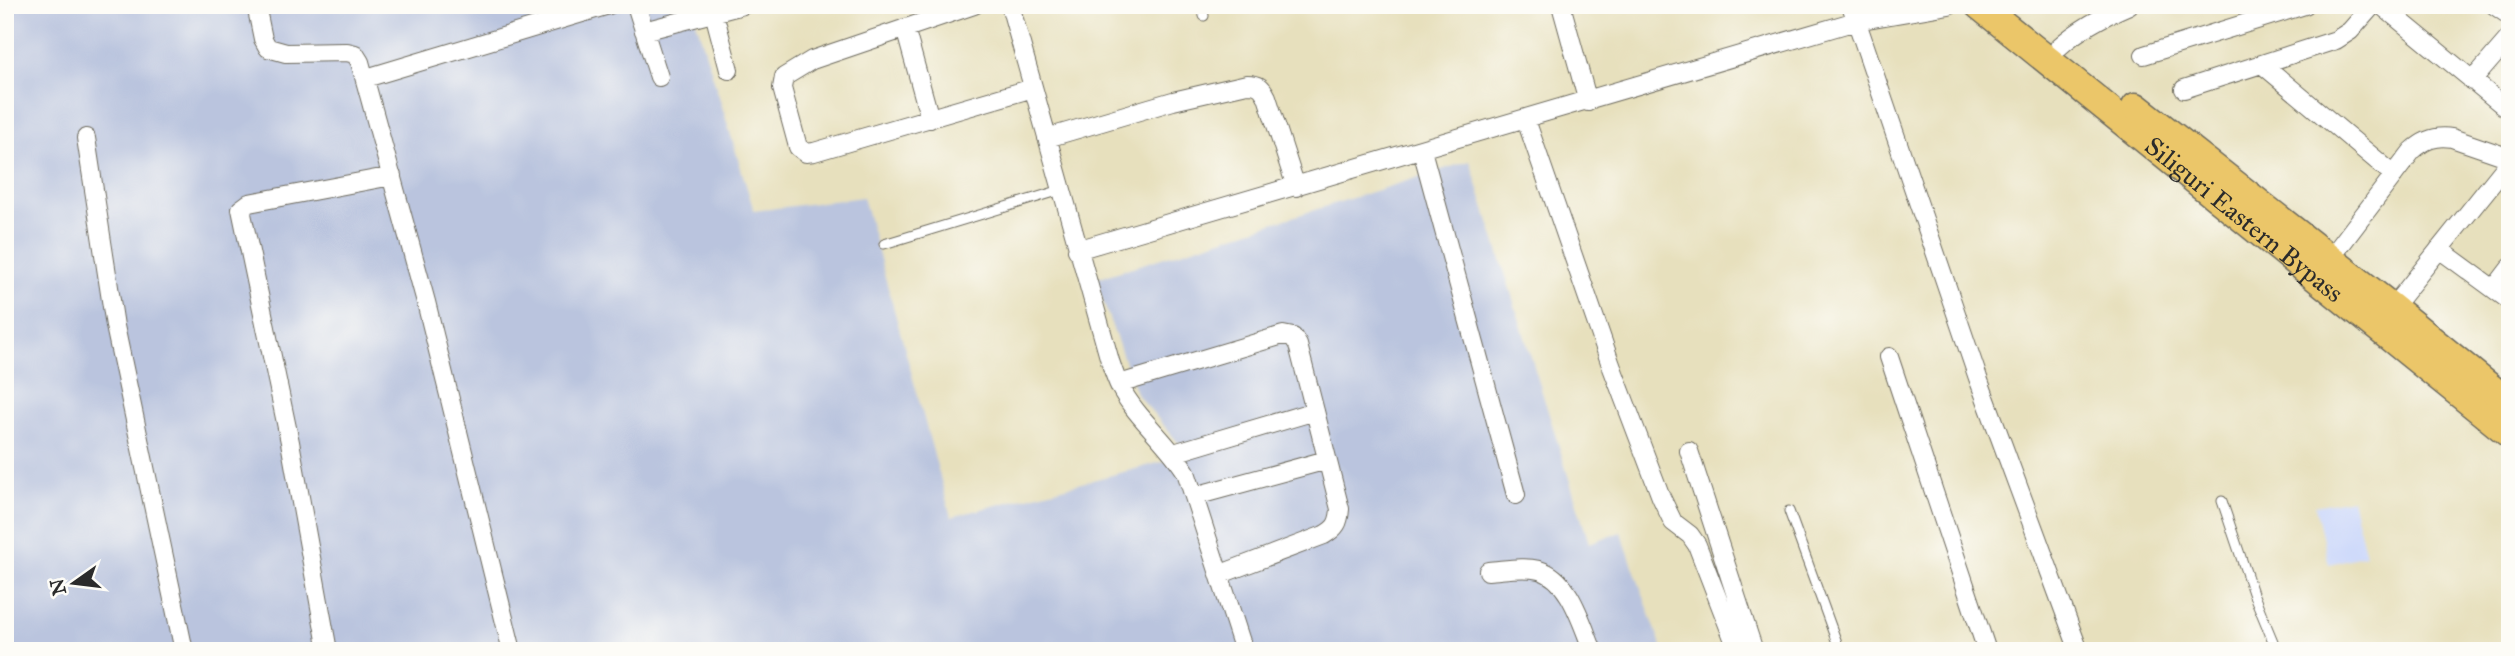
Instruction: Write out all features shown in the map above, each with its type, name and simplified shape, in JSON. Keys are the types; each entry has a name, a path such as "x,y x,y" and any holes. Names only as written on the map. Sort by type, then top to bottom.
{"main road":[{"name":"Siliguri Eastern Bypass","path":"1979,5 2510,434"},
{"name":"Siliguri Eastern Bypass","path":"2003,5 2330,259 2510,404"}],"street":[{"path":"256,5 263,39 268,48 286,53 355,54 366,78 426,302 512,651"},
{"path":"366,78 551,14 609,5"},
{"path":"636,5 659,77"},
{"path":"644,30 685,13 714,13 743,5"},
{"path":"974,5 812,60 784,77 782,88 797,147 806,153 814,152 1033,88"},
{"path":"1010,5 1110,361 1119,384 1135,409 1174,453 1186,472 1244,651"},
{"path":"1561,5 1588,102"},
{"path":"1077,250 1588,102 1853,13 1949,5"},
{"path":"2059,47 2094,21 2129,5"},
{"path":"2144,55 2305,5"},
{"path":"2184,89 2336,40 2350,31 2373,5"},
{"path":"2381,5 2510,111"},
{"path":"2494,5 2510,16"},
{"path":"714,13 729,69"},
{"path":"1853,13 1978,378 2079,651"},
{"path":"905,28 930,119"},
{"path":"2472,81 2510,37"},
{"path":"2262,64 2394,175"},
{"path":"1046,138 1173,101 1256,84 1267,97 1296,187"},
{"path":"1526,120 1611,365 1664,504 1673,522 1690,535 1697,545 1738,651"},
{"path":"2330,259 2412,151 2422,143 2443,136 2510,159 2392,308"},
{"path":"86,138 115,326 184,651"},
{"path":"1422,150 1516,495"},
{"path":"328,651 285,415 241,209 249,203 392,176"},
{"path":"2439,249 2510,301"},
{"path":"2494,289 2510,268"},
{"path":"1119,384 1290,335 1298,345 1340,509 1340,521 1334,529 1298,546 1221,574"},
{"path":"1889,357 1987,651"},
{"path":"1174,453 1315,411"},
{"path":"1689,451 1754,651"},
{"path":"1195,496 1327,460"},
{"path":"1489,571 1536,569 1548,573 1562,585 1574,605 1593,651"}],"lane":[{"path":"1202,5 1204,16"},
{"path":"884,244 1061,190"},
{"path":"2222,501 2253,593 2277,651"},
{"path":"1789,511 1840,651"}],"shaded area":[{"path":"5,5 691,5 754,211 863,197 951,517 1189,455 1136,393 1095,279 1470,161 1589,543 1621,532 1663,651 5,651"},
{"path":"2352,499 2366,555 2329,564 2315,506"}]}
